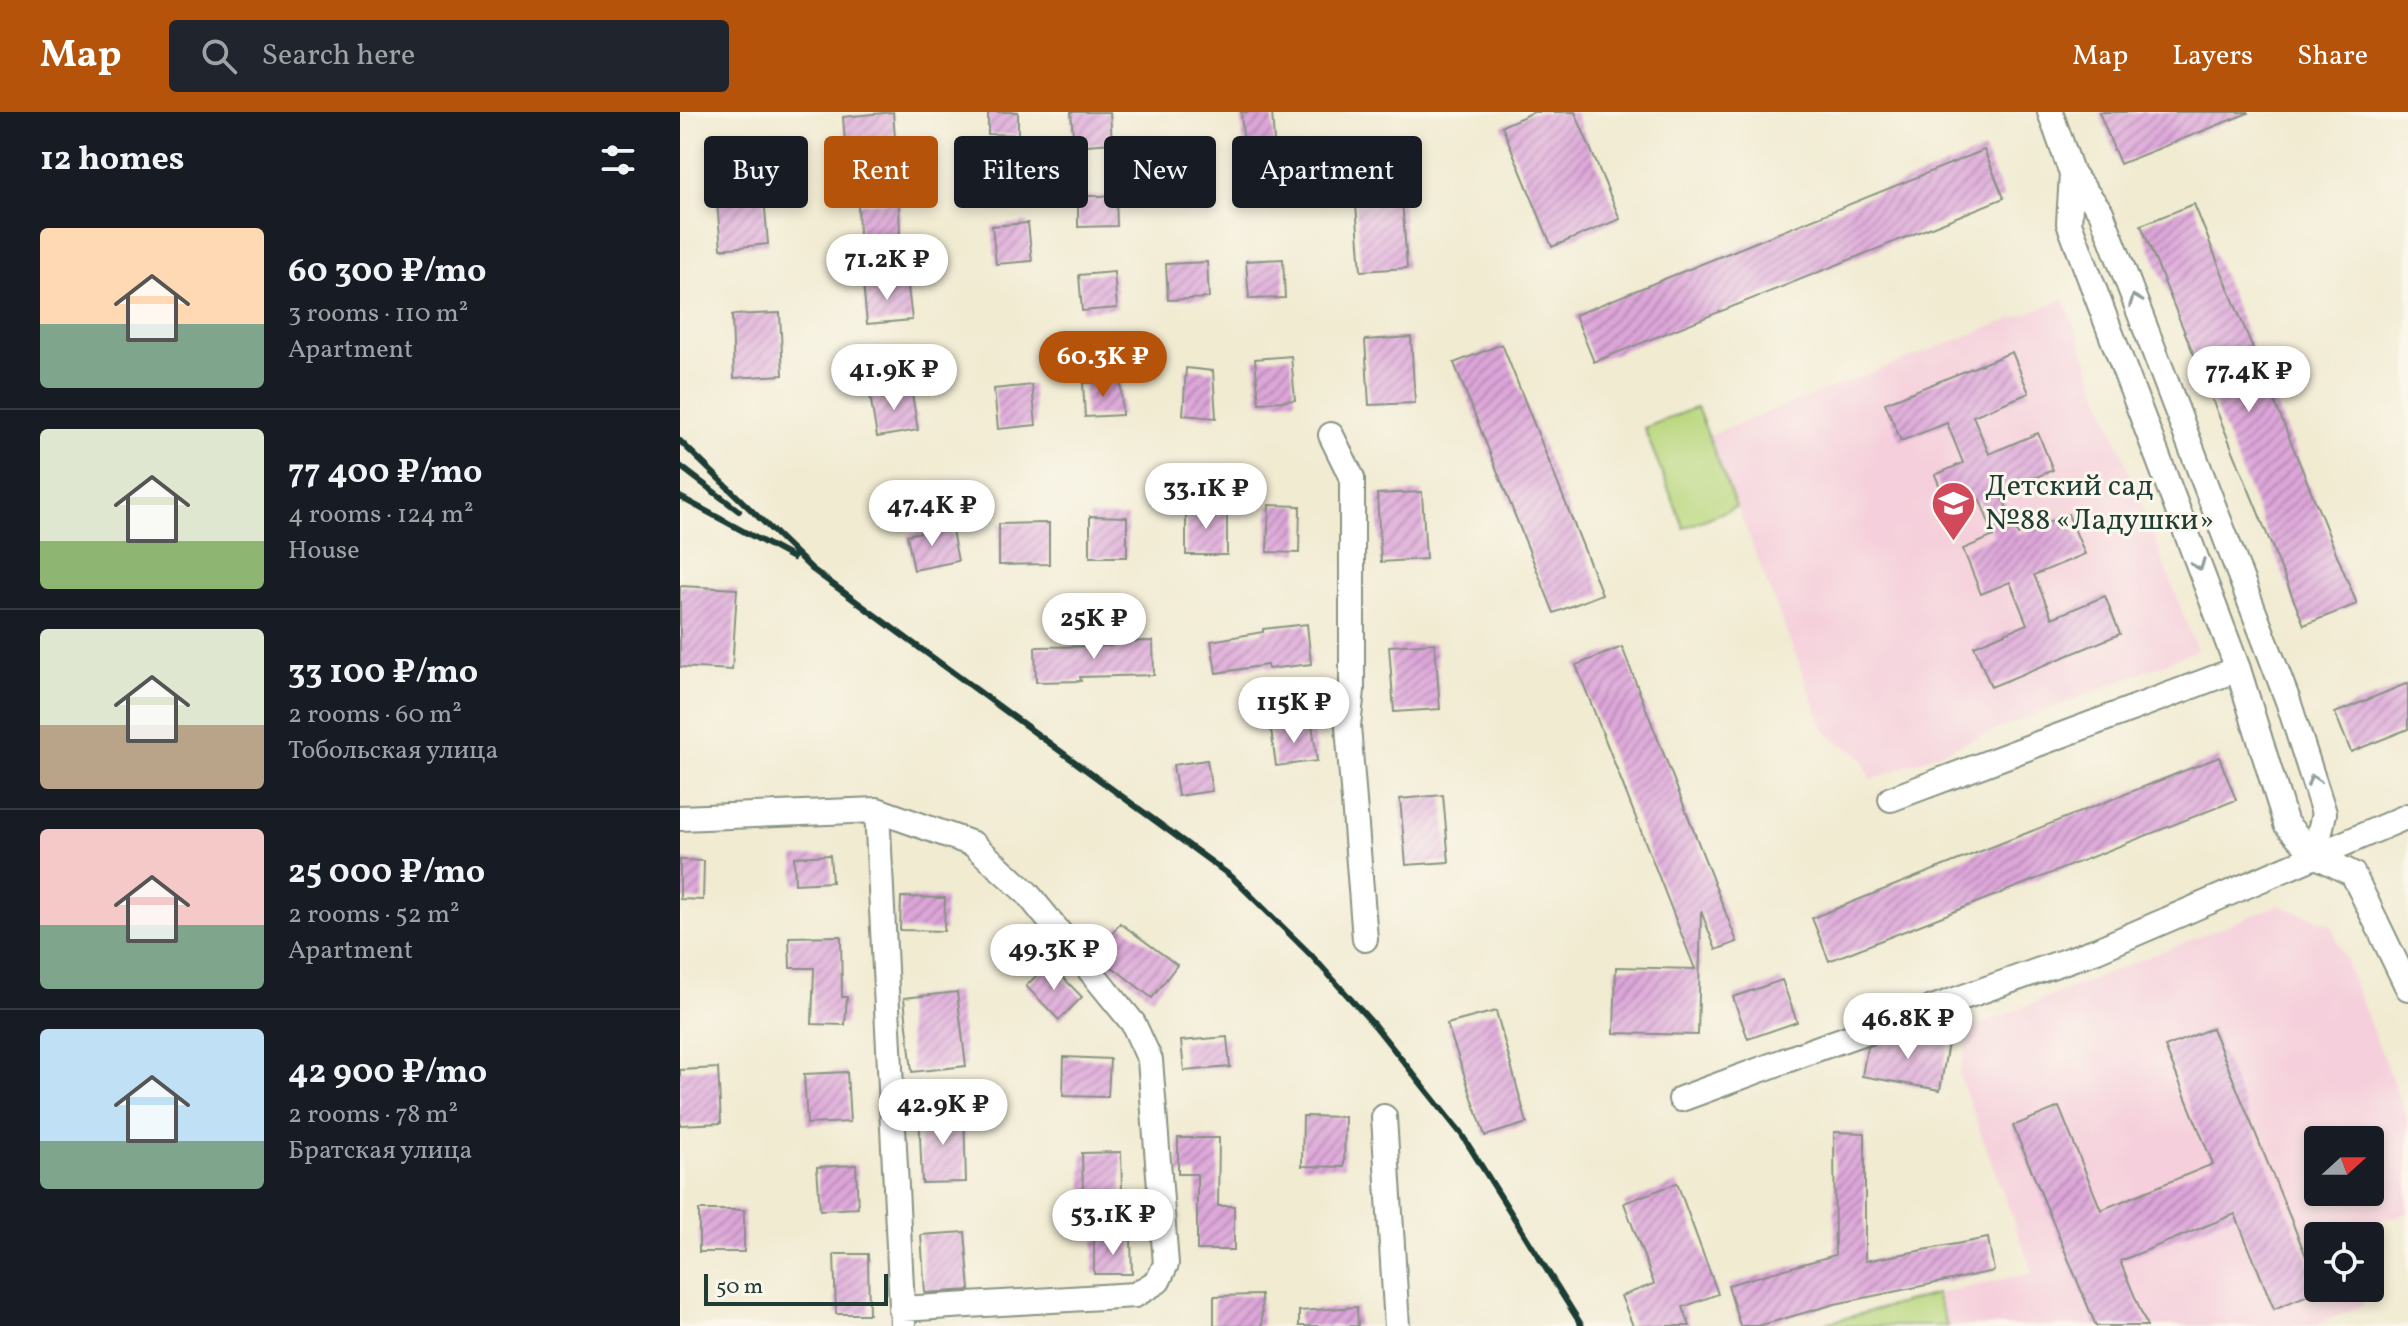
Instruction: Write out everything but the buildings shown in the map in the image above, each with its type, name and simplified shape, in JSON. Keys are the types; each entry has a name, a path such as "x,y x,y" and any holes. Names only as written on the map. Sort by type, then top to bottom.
{"street":[{"path":"2050,112 2072,174 2101,212 2288,701 2324,813 2315,855"},
{"path":"2072,174 2069,223 2238,669 2286,824 2315,855 2353,874 2408,988"},
{"path":"1331,435 1352,478 1352,690 1348,726 1365,939"},
{"path":"2162,468 2194,456"},
{"path":"1891,799 2238,669"},
{"path":"680,818 877,810 973,844 1027,893 1133,1023 1150,1060 1166,1264 1158,1281 1135,1295 902,1317 877,810"},
{"path":"1681,1099 2097,950 2408,816"},
{"path":"1384,1117 1397,1326"}],"shaded area":[{"name":"Детский сад №88 «Ладушки»","path":"2064,299 2197,650 1871,780 1862,757 1826,733 1709,435"},
{"path":"2278,905 2331,924 2408,1120 2408,1213 2372,1222 2304,1222 2304,1302 2363,1302 2363,1305 2313,1326 1815,1326 1936,1294 2033,1273 1959,1075 1971,1028"}],"green space":[{"path":"1697,407 1736,507 1684,528 1644,428"},
{"path":"1936,1294 1947,1326 1815,1326"}],"railway":[{"path":"680,441 812,569 1232,877 1311,955 1375,1026 1462,1135 1582,1326"},
{"path":"680,466 739,511"},
{"path":"680,497 793,558"}],"place":[{"name":"Детский сад №88 «Ладушки»","path":"1954,543"}]}
